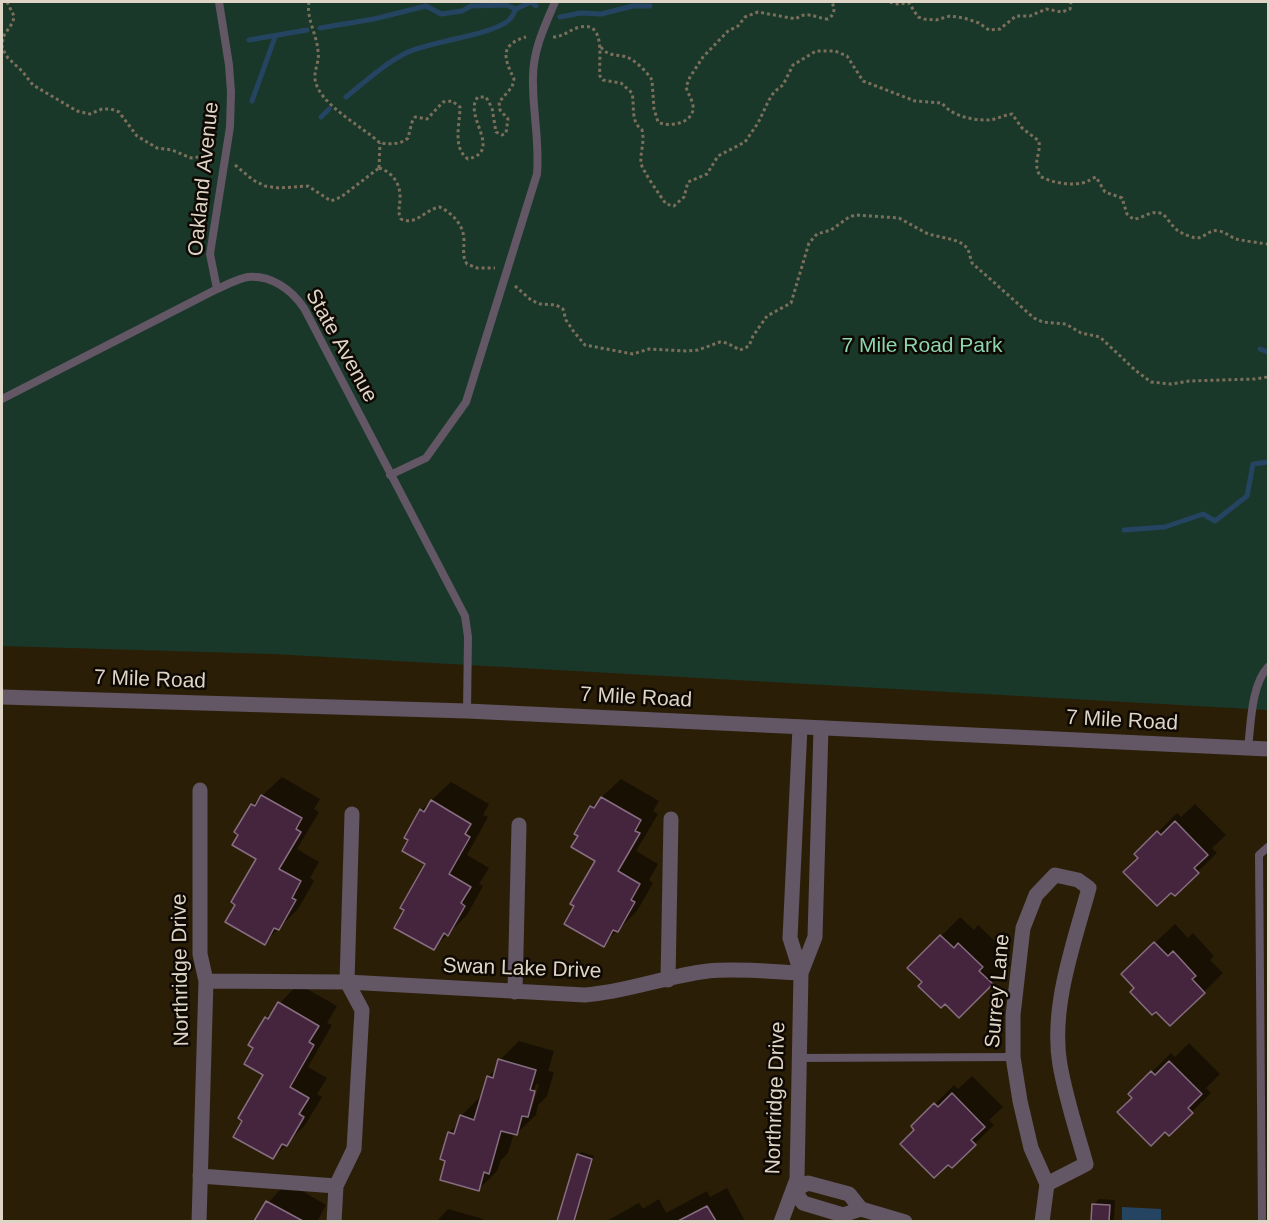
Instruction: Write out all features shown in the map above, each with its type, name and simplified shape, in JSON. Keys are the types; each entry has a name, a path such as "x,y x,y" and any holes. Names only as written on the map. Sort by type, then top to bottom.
{"street":[{"name":"7 Mile Road","path":"2,697 467,711 1269,749"},
{"name":"Northridge Drive","path":"782,1221 797,1179 801,973 790,938 800,727"},
{"name":"Northridge Drive","path":"801,973 815,938 821,728"},
{"name":"Northridge Drive","path":"199,1221 206,981 200,954 200,790"},
{"path":"334,1221 336,1186 354,1149 362,1010 347,982 352,814"},
{"path":"668,980 671,819"},
{"path":"514,992 519,825"},
{"name":"Surrey Lane","path":"1055,875 1078,880 1089,888 1066,971 1059,1024 1060,1064 1086,1164 1047,1184 1031,1148 1013,1057 1013,1014 1023,928 1036,895 1055,875"},
{"name":"Swan Lake Drive","path":"206,981 347,982 585,995 604,994 683,975 710,971 801,973"},
{"path":"200,1176 336,1186"},
{"path":"861,1209 849,1194 808,1183 794,1190 803,1203 843,1215 861,1209 905,1221"},
{"path":"1042,1221 1047,1184"}],"lane":[{"name":"Oakland Avenue","path":"216,289 210,254 217,200 226,159 231,92 219,2"},
{"path":"390,475 426,458 466,402 537,174 539,157 533,76 535,55 555,2"},
{"name":"State Avenue","path":"2,399 216,289 245,278 255,277 277,283 289,290 298,299 465,616 468,638 467,711"},
{"path":"1248,748 1253,706 1262,674 1269,667"},
{"path":"1262,1221 1265,1186 1259,855 1269,847"},
{"path":"799,1058 1013,1057"}],"path":[{"path":"7,2 14,16 13,22 3,37 4,52 33,85 77,111 90,114 102,109 119,112 137,136 157,148 172,150 191,158 209,154 226,159 265,186 279,188 308,186 329,200 341,197 379,168"},
{"path":"309,2 309,15 318,51 314,77 317,88 346,117 366,130 380,143 402,142 410,135 415,117 427,119 443,102 452,101 460,109 458,124 461,152 468,159 475,157 484,143 474,115 474,103 481,96 489,99 495,132 498,135 506,133 508,119 500,111 499,102 512,87 514,79 506,63 505,55 515,41 541,35 559,37 580,27 588,27 596,32 601,45 608,54 627,57 650,77 654,110 658,122 668,125 677,124 685,120 693,111 686,87 690,77 703,57 745,17 758,12 796,19 803,14 828,19 835,11 832,2"},
{"path":"890,2 909,3 918,17 924,19 936,20 945,16 964,18 979,23 989,30 995,30 1016,15 1030,16 1032,13 1046,9 1066,11 1071,9 1071,2"},
{"path":"601,45 600,76 603,80 621,83 632,93 634,120 642,130 644,141 641,162 643,170 666,204 674,206 681,201 688,182 707,174 718,156 745,142 774,92 783,84 793,64 816,51 828,50 847,56 863,81 915,101 942,103 948,110 964,117 988,120 1011,114 1016,117 1022,128 1039,141 1035,163 1040,176 1046,180 1072,183 1085,182 1096,177 1105,192 1122,198 1127,214 1133,219 1150,213 1160,213 1178,231 1193,238 1203,238 1216,230 1242,241 1252,240 1265,245 1269,244"},
{"path":"379,168 380,143"},
{"path":"379,168 392,174 396,181 399,190 401,219 420,218 429,210 440,207 450,213 460,225 463,235 463,252 467,264 477,268 496,268 506,274 522,295 540,304 556,305 563,309 566,320 585,345 633,354 649,349 698,350 720,342 740,350 749,345 767,316 791,303 809,243 813,237 831,231 849,217 856,215 893,217 928,234 963,244 968,249 972,263 1034,318 1043,322 1066,324 1081,333 1097,336 1114,348 1135,370 1151,382 1171,384 1189,381 1255,380 1269,376"}],"green space":[{"name":"7 Mile Road Park","path":"2,2 1268,2 1268,710 273,654 2,646"}],"water":[{"path":"1122,1207 1161,1209 1161,1221 1122,1221"}],"building":[{"path":"261,795 302,818 296,829 301,832 279,869 301,881 292,898 296,900 279,930 274,928 265,945 225,922 235,905 231,902 256,859 232,845 238,835 234,832 251,804 255,806"},
{"path":"601,797 641,820 635,831 640,833 618,871 640,884 631,900 635,902 618,932 613,930 604,947 564,924 574,906 570,904 595,861 571,847 578,836 574,834 590,806 594,808"},
{"path":"431,800 471,824 465,834 470,837 449,874 471,887 461,903 465,906 448,936 444,933 434,950 394,928 404,910 400,908 425,864 402,851 408,840 404,838 420,809 424,812"},
{"path":"1175,821 1208,855 1194,868 1199,873 1175,896 1171,893 1157,906 1123,872 1138,858 1134,854 1157,831 1161,835"},
{"path":"940,935 954,948 958,943 983,967 979,971 993,984 959,1018 945,1004 941,1008 918,986 922,982 907,968"},
{"path":"1154,942 1168,956 1173,951 1196,976 1192,979 1205,993 1170,1026 1156,1012 1152,1015 1130,992 1134,988 1121,974"},
{"path":"278,1002 319,1026 309,1042 314,1045 290,1087 309,1098 299,1114 304,1117 287,1146 282,1144 273,1159 233,1137 242,1121 238,1118 263,1075 244,1064 253,1048 248,1045 265,1017 268,1019"},
{"path":"498,1059 536,1070 530,1090 535,1091 528,1117 522,1116 517,1135 501,1131 489,1174 484,1172 479,1191 440,1180 445,1161 440,1159 448,1132 454,1134 460,1115 474,1120 487,1076 493,1078"},
{"path":"1169,1061 1202,1094 1188,1108 1193,1113 1169,1136 1165,1132 1151,1146 1117,1112 1132,1098 1128,1094 1151,1071 1155,1075"},
{"path":"952,1093 985,1127 971,1140 976,1145 952,1168 948,1165 934,1178 900,1144 914,1130 911,1126 934,1103 938,1107"},
{"path":"577,1154 592,1159 574,1221 557,1221"},
{"path":"266,1201 303,1221 254,1221"},
{"path":"1092,1204 1110,1205 1109,1221 1091,1221"},
{"path":"707,1206 716,1221 678,1221"}],"waterway":[{"path":"320,28 374,19 426,6 441,14 462,11 471,6 506,5 516,9 531,2 536,6"},
{"path":"560,17 581,13 601,14 633,6 650,6"},
{"path":"346,97 398,57 430,45 490,30 509,20 516,9"},
{"path":"249,40 307,30"},
{"path":"252,101 275,37"},
{"path":"321,117 329,109"},
{"path":"1260,349 1268,352"},
{"path":"1124,530 1165,527 1203,514 1215,521 1247,496 1253,464 1268,462"}]}
